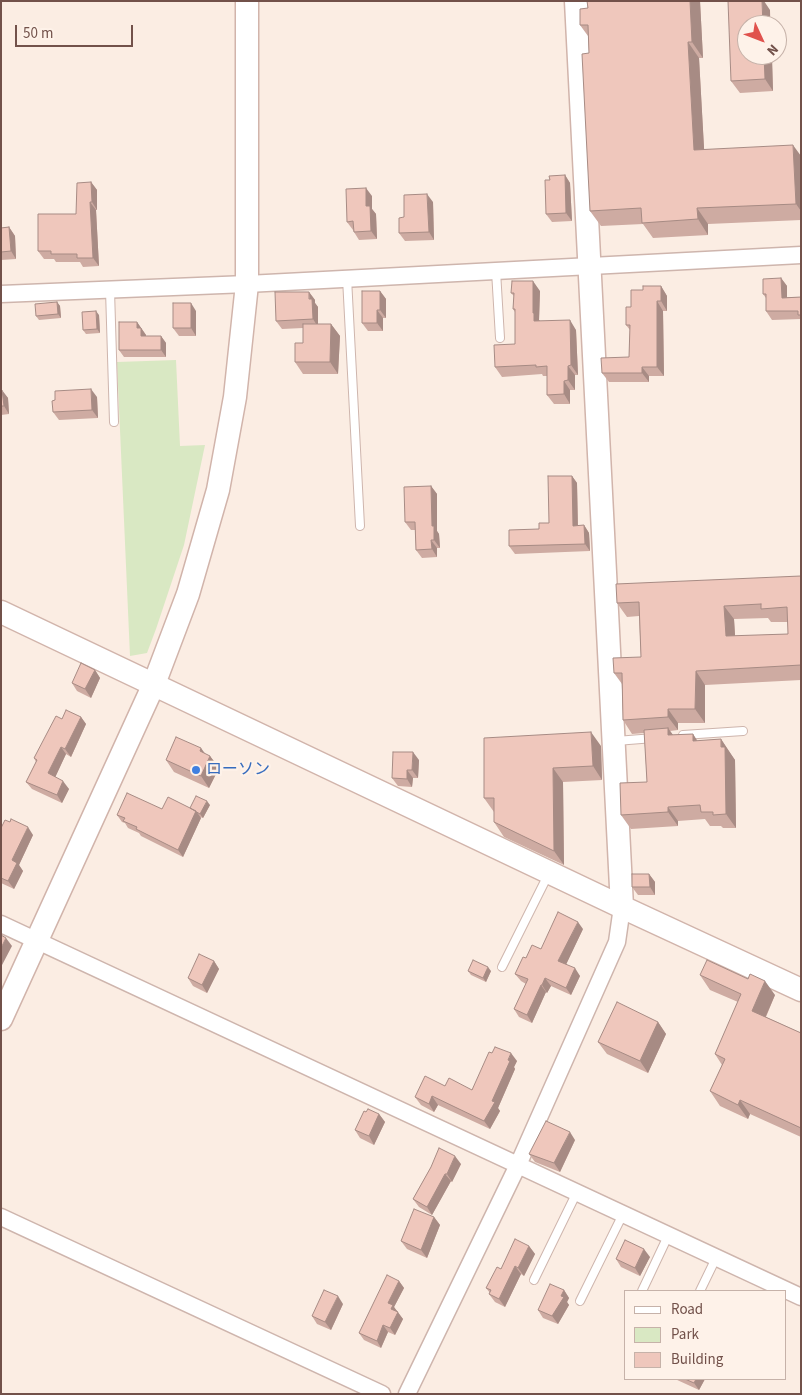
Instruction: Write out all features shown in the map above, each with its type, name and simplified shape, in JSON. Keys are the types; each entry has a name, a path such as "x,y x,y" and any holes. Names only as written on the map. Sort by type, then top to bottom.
{"street":[{"path":"1,1019 154,684 188,594 218,490 235,397 247,284 247,1"},
{"path":"407,1394 518,1165 618,942 622,907 576,1"},
{"path":"1,294 247,284 801,255"},
{"path":"1,612 549,873 801,990"},
{"path":"1,924 786,1290"},
{"path":"1,1217 382,1394"},
{"path":"787,1291 801,1297"}],"lane":[{"path":"496,271 500,338"},
{"path":"347,278 360,526"},
{"path":"110,290 114,422"},
{"path":"678,736 743,730"},
{"path":"613,741 660,737"},
{"path":"502,967 549,873"},
{"path":"534,1280 577,1192"},
{"path":"580,1301 623,1214"},
{"path":"642,1290 668,1236"},
{"path":"700,1290 716,1258"}],"green space":[{"path":"176,360 180,446 205,445 184,545 156,629 147,653 130,656 117,362"}],"building":[{"path":"587,1 690,1 692,42 688,42 694,150 793,145 796,204 697,208 698,219 642,223 641,208 590,211 582,54 589,53 588,25 580,25 580,9 588,8"},
{"path":"728,1 762,1 763,15 737,15 737,65 764,65 765,79 731,81"},
{"path":"565,175 566,213 546,214 545,180 550,180 549,176"},
{"path":"91,182 92,202 90,202 93,258 77,258 77,254 51,254 51,251 38,251 38,214 76,214 77,183"},
{"path":"366,188 366,206 370,206 371,231 354,232 353,221 347,222 346,189"},
{"path":"427,194 429,232 399,233 399,218 404,217 404,195"},
{"path":"9,227 11,251 1,252 1,228"},
{"path":"781,278 782,298 801,297 801,315 798,315 798,311 766,311 766,294 763,294 763,279"},
{"path":"512,281 533,281 534,321 570,320 571,365 568,366 568,380 564,381 564,394 547,395 547,366 495,367 494,345 515,344 515,309 513,309 514,293 511,293"},
{"path":"643,286 661,286 661,301 657,301 657,367 642,367 642,373 602,373 601,358 629,357 630,325 626,325 626,307 631,307 631,290 643,290"},
{"path":"362,291 380,291 380,310 377,310 377,323 362,323"},
{"path":"275,292 309,292 309,299 312,299 313,319 276,321"},
{"path":"57,302 58,314 36,316 35,304"},
{"path":"173,303 191,303 191,328 173,328"},
{"path":"96,311 97,329 83,330 82,312"},
{"path":"119,322 137,322 137,328 141,328 141,336 161,336 161,350 119,350"},
{"path":"303,324 331,324 330,362 295,362 295,343 303,343"},
{"path":"91,389 92,410 53,412 52,401 55,400 55,391"},
{"path":"2,390 4,406 1,406"},
{"path":"548,476 572,476 573,526 584,525 585,544 509,546 509,530 539,529 539,523 549,523"},
{"path":"431,486 432,526 434,526 434,540 431,540 432,549 416,550 415,522 405,522 404,487"},
{"path":"801,576 801,665 696,671 695,709 668,709 668,717 623,720 622,673 614,673 613,658 641,657 639,602 617,603 616,584","holes":["761,604 761,609 787,607 788,634 726,636 724,606"]},
{"path":"81,663 95,670 85,689 72,683"},
{"path":"66,710 81,717 65,749 61,747 48,773 63,781 57,795 26,782 37,760 34,758 56,716 62,719"},
{"path":"668,728 668,735 693,734 693,741 721,739 721,747 725,747 726,814 713,815 713,812 701,812 700,805 668,807 668,812 621,815 620,783 647,782 644,730"},
{"path":"591,732 593,766 553,768 554,851 494,822 494,798 484,798 484,738"},
{"path":"176,737 201,748 200,751 210,756 201,776 166,760"},
{"path":"393,752 413,752 412,770 407,770 407,779 392,778"},
{"path":"127,793 162,809 168,797 196,811 178,850 136,829 137,827 123,821 125,818 117,815"},
{"path":"196,796 207,801 200,814 190,808"},
{"path":"11,819 28,827 12,860 17,863 8,881 1,878 1,828 5,820 10,822"},
{"path":"632,874 649,874 650,887 632,887"},
{"path":"558,912 578,922 558,961 575,968 566,988 545,978 527,1015 514,1009 528,979 515,974 523,957 526,958 532,945 541,949"},
{"path":"1,935 6,938 1,948"},
{"path":"199,954 214,961 202,985 188,978"},
{"path":"473,960 488,967 483,978 468,971"},
{"path":"707,960 748,979 750,974 765,981 752,1011 801,1033 801,1128 740,1100 738,1105 710,1091 725,1059 715,1054 741,994 700,975"},
{"path":"617,1002 658,1022 640,1061 598,1042"},
{"path":"495,1047 511,1053 508,1060 510,1061 492,1101 495,1102 484,1121 432,1096 429,1104 415,1097 425,1076 445,1086 449,1078 472,1090 489,1052 492,1053"},
{"path":"368,1109 379,1114 369,1136 355,1130 364,1111 366,1112"},
{"path":"546,1121 570,1132 554,1163 529,1154"},
{"path":"439,1148 455,1156 447,1174 445,1174 427,1207 413,1199 431,1167"},
{"path":"414,1209 434,1217 421,1250 401,1241"},
{"path":"515,1239 529,1246 518,1268 515,1266 499,1299 489,1294 491,1290 486,1288 497,1267 501,1269"},
{"path":"625,1240 644,1249 635,1268 616,1259"},
{"path":"387,1275 399,1281 388,1303 393,1305 391,1309 398,1312 390,1328 383,1325 377,1341 359,1333"},
{"path":"550,1284 564,1290 561,1296 564,1297 552,1316 538,1310"},
{"path":"324,1290 338,1296 325,1322 312,1316"}],"place":[{"name":"ローソン","path":"196,770"}]}
